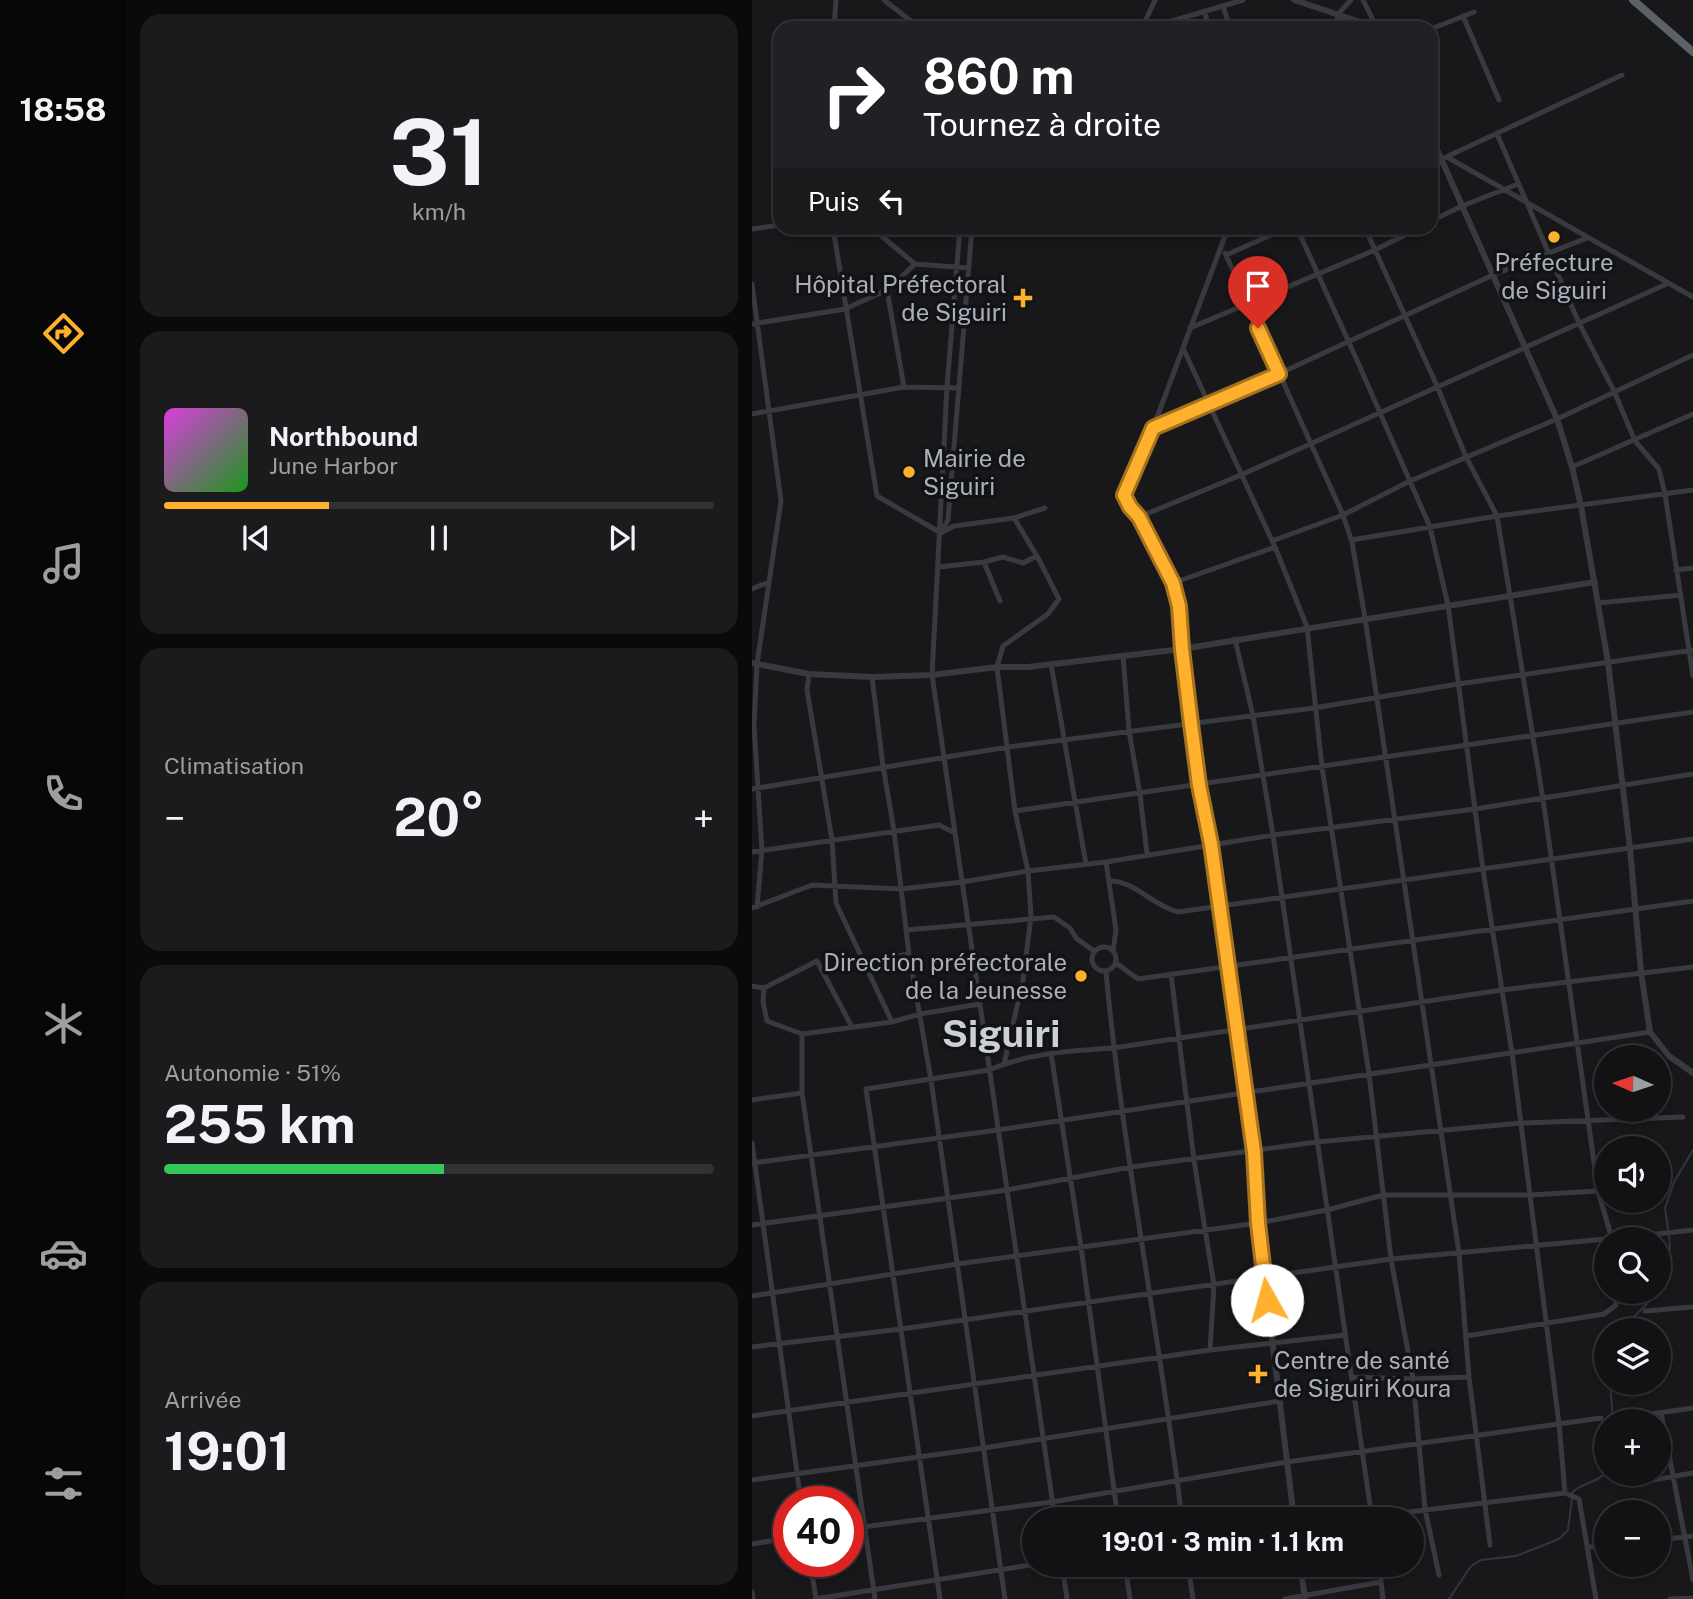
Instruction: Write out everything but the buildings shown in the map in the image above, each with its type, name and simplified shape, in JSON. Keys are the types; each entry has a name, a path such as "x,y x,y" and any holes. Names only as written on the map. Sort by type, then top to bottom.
{"highway":[{"path":"1633,0 1692,52"}],"street":[{"path":"834,21 836,0"},
{"path":"884,0 911,21"},
{"path":"1145,21 1155,0"},
{"path":"1171,21 1243,0"},
{"path":"1294,0 1359,21"},
{"path":"1337,21 1338,14 1350,0"},
{"path":"1363,0 1374,21"},
{"path":"1223,6 1228,21"},
{"path":"1205,11 1207,21"},
{"path":"1438,26 1474,12"},
{"path":"1463,16 1499,100"},
{"path":"1438,161 1622,75"},
{"path":"1497,134 1579,323 1614,391 1635,441 1658,469 1665,494 1691,650 1692,676"},
{"path":"1438,148 1557,419 1572,467 1608,662 1630,848 1641,972 1650,1032 1669,1056 1692,1073"},
{"path":"1444,158 1692,298"},
{"path":"1438,218 1518,184"},
{"path":"752,229 773,226"},
{"path":"834,235 877,496 941,533"},
{"path":"880,235 915,264 969,268"},
{"path":"959,235 947,387 932,675 1053,1507"},
{"path":"941,533 948,520 971,235"},
{"path":"1226,235 1153,428 1124,495 1139,517 1173,583 1179,606 1199,785 1211,844 1254,1152 1258,1223 1293,1507"},
{"path":"1226,255 1271,235"},
{"path":"1300,235 1430,527 1448,605 1465,745 1512,1053 1566,1494"},
{"path":"1368,235 1466,457 1497,516 1543,799 1594,1166"},
{"path":"1190,328 1405,235"},
{"path":"1153,428 1279,374 1493,275 1587,238"},
{"path":"1221,248 1343,515 1351,540 1460,1253 1469,1377 1490,1545"},
{"path":"755,323 845,309 887,290 915,264"},
{"path":"1139,517 1241,475 1668,283"},
{"path":"752,284 755,323 770,411 781,501 754,663 755,788 761,850 754,908 812,884 901,889 962,883 1273,835 1543,799 1692,774"},
{"path":"887,290 904,387"},
{"path":"1183,348 1273,544 1307,627 1322,766 1378,1136 1391,1259 1412,1379 1425,1509 1439,1575"},
{"path":"1173,583 1343,515 1410,481 1557,419 1692,355"},
{"path":"752,414 904,387 959,388"},
{"path":"1572,467 1692,414"},
{"path":"1351,540 1497,516 1692,490"},
{"path":"941,533 954,526 1014,518 1045,508"},
{"path":"1004,1064 1023,980 1031,917 1028,871 1015,811 997,667 1003,646 1048,614 1059,599 1014,518"},
{"path":"939,567 1003,557 1018,563 1037,556"},
{"path":"984,562 1000,601"},
{"path":"1676,570 1692,568"},
{"path":"752,589 769,582"},
{"path":"754,663 809,674 872,677 932,675 1051,664 1182,649 1595,582"},
{"path":"1598,603 1681,595"},
{"path":"1236,639 1253,716 1273,835 1371,1507"},
{"path":"755,788 1066,738 1314,708 1691,650"},
{"path":"1123,656 1129,731 1147,854"},
{"path":"1051,664 1086,864"},
{"path":"809,674 807,690 831,840 836,903 892,1022"},
{"path":"872,677 906,930 931,1080 1005,1599"},
{"path":"1015,811 1692,712"},
{"path":"939,825 952,813"},
{"path":"752,852 939,825 955,833"},
{"path":"1109,881 1125,883 1169,910 1178,912 1692,839"},
{"path":"1094,951 1092,964 1098,970 1106,972 1112,969 1116,963 1116,930 1106,862"},
{"path":"1116,963 1138,979 1692,901"},
{"path":"906,930 1054,917 1094,951"},
{"path":"1094,951 1102,947 1114,951"},
{"path":"864,962 910,954"},
{"path":"752,986 764,988 817,961 852,1027"},
{"path":"940,1599 866,1089 989,1070 1051,1053 1113,1048 1502,990 1692,967"},
{"path":"1106,972 1113,1048 1180,1507"},
{"path":"1171,974 1194,1160 1214,1285 1210,1350"},
{"path":"764,988 763,1002 767,1021 802,1034 892,1022 920,1014 980,1004"},
{"path":"753,1163 874,1148 1650,1032"},
{"path":"802,1034 802,1093 875,1599"},
{"path":"1051,1053 1116,1507"},
{"path":"752,1100 802,1093"},
{"path":"752,1225 1007,1190 1131,1167 1317,1142 1521,1123 1683,1116"},
{"path":"752,1143 799,1486"},
{"path":"752,1296 1016,1255 1258,1223 1327,1210 1383,1195 1530,1195 1594,1191"},
{"path":"1671,1234 1692,1230"},
{"path":"752,1347 1025,1312 1391,1259 1594,1241"},
{"path":"1466,1336 1604,1314 1616,1304"},
{"path":"1645,1311 1692,1307"},
{"path":"752,1416 1210,1350 1345,1335"},
{"path":"1352,1377 1469,1377"},
{"path":"752,1480 984,1448 1279,1401"},
{"path":"1671,1411 1692,1408"},
{"path":"865,1526 1052,1502 1287,1462 1594,1419"},
{"path":"1671,1470 1692,1580"},
{"path":"1672,1476 1692,1473"},
{"path":"1425,1509 1485,1501 1566,1494 1575,1496 1579,1499 1596,1599"},
{"path":"1671,1538 1692,1536"},
{"path":"752,1544 773,1541"},
{"path":"1587,1548 1594,1547"},
{"path":"813,1577 816,1599 1022,1566"},
{"path":"1064,1577 1067,1599"},
{"path":"1127,1577 1130,1599"},
{"path":"1190,1577 1193,1599"},
{"path":"1302,1577 1304,1598"},
{"path":"1380,1577 1383,1599"},
{"path":"1285,1599 1304,1598 1381,1582"},
{"path":"752,1592 753,1599"},
{"path":"1670,1599 1692,1598"}],"waterway":[{"path":"1668,1227 1665,1208 1674,1182 1693,1150"},
{"path":"1633,1318 1646,1304"},
{"path":"1611,1395 1612,1409"},
{"path":"1572,1493 1594,1481"},
{"path":"1449,1599 1471,1566 1481,1560 1516,1556 1559,1539 1568,1530 1572,1498"}],"place":[{"name":"Préfecture de Siguiri","path":"1554,237"},
{"name":"Hôpital Préfectoral de Siguiri","path":"1023,298"},
{"name":"Mairie de Siguiri","path":"909,472"},
{"name":"Direction préfectorale de la Jeunesse","path":"1081,976"},
{"name":"Centre de santé de Siguiri Koura","path":"1258,1374"}],"district":[{"name":"Siguiri","path":"1001,1033"}],"route":[{"path":"1258,328 1279,374 1153,428 1124,495 1139,517 1173,583 1179,606 1199,785 1211,844 1254,1152 1258,1223 1267,1300"}]}
